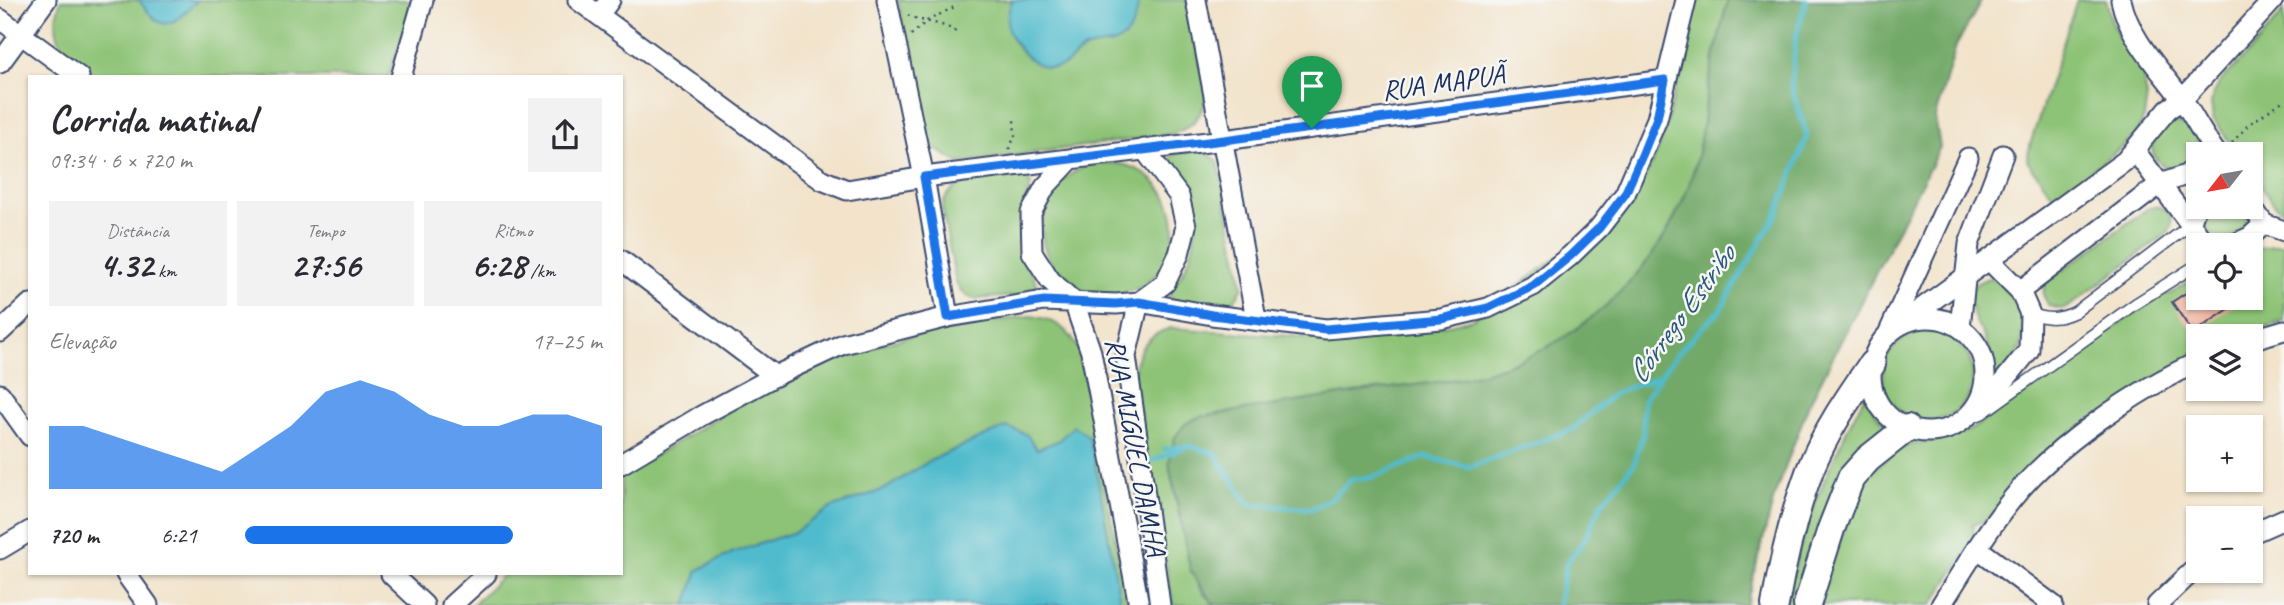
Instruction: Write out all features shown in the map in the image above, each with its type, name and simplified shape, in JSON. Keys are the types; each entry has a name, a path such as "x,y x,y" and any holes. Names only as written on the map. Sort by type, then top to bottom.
{"street":[{"path":"0,63 46,0"},
{"path":"402,75 424,0"},
{"path":"578,0 604,7 822,180 847,190 924,177 1144,149 1179,196 1186,226 1179,254 1165,283 1139,302"},
{"path":"887,0 924,177 948,317"},
{"path":"1196,0 1256,319"},
{"path":"623,463 775,376 843,344 948,317 1067,301 1116,304 1139,302 1212,315 1326,329 1441,319 1488,308 1533,286 1570,256 1599,228 1625,194 1657,118 1686,0"},
{"path":"2121,0 2124,14 2148,56 2210,142"},
{"path":"1775,605 1796,513 1811,468 1845,404 1872,364 1878,348 1892,331 2112,171 2135,151 2168,109 2182,100 2273,0"},
{"path":"0,19 76,75"},
{"name":"RUA MAPUÃ","path":"1144,149 1665,80"},
{"path":"2135,151 2196,233"},
{"path":"1960,327 1969,244 2003,155"},
{"path":"1892,331 1968,158"},
{"path":"1067,301 1032,252 1031,213 1045,187 1071,159"},
{"path":"2020,291 2160,184 2186,175"},
{"path":"2190,225 2192,219"},
{"path":"2260,219 2264,224 2284,232"},
{"path":"2254,233 2264,224"},
{"path":"1981,397 1999,387 2029,350 2030,314 2020,291 1989,260"},
{"path":"623,262 775,376"},
{"name":"RUA MIGUEL DAMHA","path":"1067,301 1091,352 1139,605"},
{"name":"RUA MIGUEL DAMHA","path":"1139,302 1126,356 1160,605"},
{"path":"0,332 28,306"},
{"path":"1872,364 1872,383 1878,402 1890,417 1907,428 1925,432 1944,430 1961,422 1973,411 1981,397 1986,378 1983,358 1974,341 1960,327 1939,318 1917,318 1892,331"},
{"path":"2263,336 2284,330"},
{"path":"1941,605 2014,495 2093,424 2186,369"},
{"path":"0,394 28,433"},
{"path":"1807,605 1831,529 1851,478 1868,458 1907,428"},
{"path":"2263,528 2284,519"},
{"path":"0,549 28,532"},
{"path":"1977,548 2053,605"},
{"path":"127,575 148,605"},
{"path":"392,575 424,605"},
{"path":"452,605 485,575"},
{"path":"2157,605 2186,577"}],"lane":[{"path":"2030,314 2061,319 2076,312 2190,225"},
{"path":"1961,422 1983,413 2135,304 2186,272"}],"path":[{"path":"958,5 927,21 946,25 959,34"},
{"path":"2225,142 2284,100"},
{"path":"1000,168 999,158 1009,149 1015,135 1014,119"}],"green space":[{"path":"61,0 414,0 389,75 94,75 62,46 56,26"},
{"path":"898,0 1187,0 1207,96 1205,103 1191,125 1172,134 959,163 936,149 925,131"},
{"path":"1692,0 1728,0 1713,62 1694,170 1676,214 1659,245 1638,273 1586,322 1526,358 1493,370 1447,381 1199,417 1193,421 1173,448 1170,471 1191,572 1204,594 1216,605 1173,605 1133,374 1140,351 1149,339 1171,328 1318,338 1449,325 1472,319 1626,208 1648,171 1665,129"},
{"path":"1728,0 1982,0 1956,46 1935,117 1940,147 1809,404 1775,494 1746,605 1213,603 1191,572 1169,462 1175,437 1185,424 1199,417 1447,381 1478,374 1526,358 1586,322 1638,273 1659,245 1676,214 1697,158 1711,73"},
{"path":"2077,0 2106,0 2113,26 2142,72 2147,96 2144,117 2136,136 2055,198 2027,161"},
{"path":"2284,11 2284,211 2274,204 2263,188 2263,142 2229,142 2213,119 2211,103 2220,82"},
{"path":"2166,125 2184,125 2196,137 2197,142 2186,142 2184,167 2166,167 2154,155 2154,137"},
{"path":"1203,150 1218,161 1243,286 1237,297 1223,307 1176,302 1169,296 1172,286 1189,260 1195,233 1190,202 1171,171 1170,160 1172,154"},
{"path":"1108,163 1133,168 1155,182 1169,204 1174,229 1169,254 1155,276 1133,290 1108,295 1083,290 1061,276 1047,254 1042,229 1047,204 1061,182 1083,168"},
{"path":"1020,173 1027,176 1031,184 1020,230 1024,255 1038,287 1029,295 971,298 956,283 942,208 946,197 963,183 985,177"},
{"path":"2156,206 2170,216 2169,232 2068,307 2059,309 2049,306 2043,295 2046,282 2150,207"},
{"path":"2246,219 2236,233 2210,233 2203,220"},
{"path":"2284,245 2284,321 2263,328 2263,324 2186,324 2186,362 1985,521 1973,524 1975,539 1932,605 1816,605 1863,477 1902,448 1915,443 1946,439 1972,429 2162,293 2171,294 2186,283 2186,310 2263,310 2263,248"},
{"path":"1988,278 1998,280 2013,294 2018,303 2022,325 2019,351 1994,382 1990,353 1970,306 1972,291 1977,283"},
{"path":"1030,316 1053,322 1070,337 1079,351 1128,605 473,605 503,575 623,575 623,475 748,399 816,367 877,345 939,329"},
{"path":"1928,331 1945,334 1960,344 1970,359 1973,376 1970,393 1960,408 1945,418 1928,421 1911,418 1896,408 1886,393 1883,376 1886,359 1896,344 1911,334"},
{"path":"1865,395 1876,414 1890,429 1857,452 1797,605 1785,605 1808,523"}],"water":[{"path":"139,0 198,0 174,21 161,23"},
{"path":"1012,0 1139,0 1135,20 1129,32 1119,41 1085,49 1067,64 1051,68 1043,67 1029,58 1013,39 1007,24"},
{"path":"1074,426 1088,436 1093,452 1121,605 686,605 698,570 734,552 795,532 831,508 885,489 931,460 1006,427 1026,434 1037,449 1058,441"}],"building":[{"path":"2186,293 2186,310 2227,310 2206,324 2187,324 2172,302"}],"waterway":[{"name":"Córrego Estribo","path":"1558,605 1566,564 1585,539 1602,503 1634,464 1643,433 1644,401 1682,348 1720,310 1778,212 1807,136 1791,86 1796,37 1806,0"},
{"path":"1164,449 1189,446 1214,453 1249,504 1312,509 1333,497 1352,479 1370,478 1425,457 1470,467 1571,430 1615,393 1658,377"},
{"path":"1149,462 1182,449"}],"route":[{"path":"1665,80 1657,118 1625,194 1599,228 1533,286 1488,308 1441,319 1326,329 1212,315 1139,302 1116,304 1044,301 948,317 924,177 1312,128 1665,80"}]}
